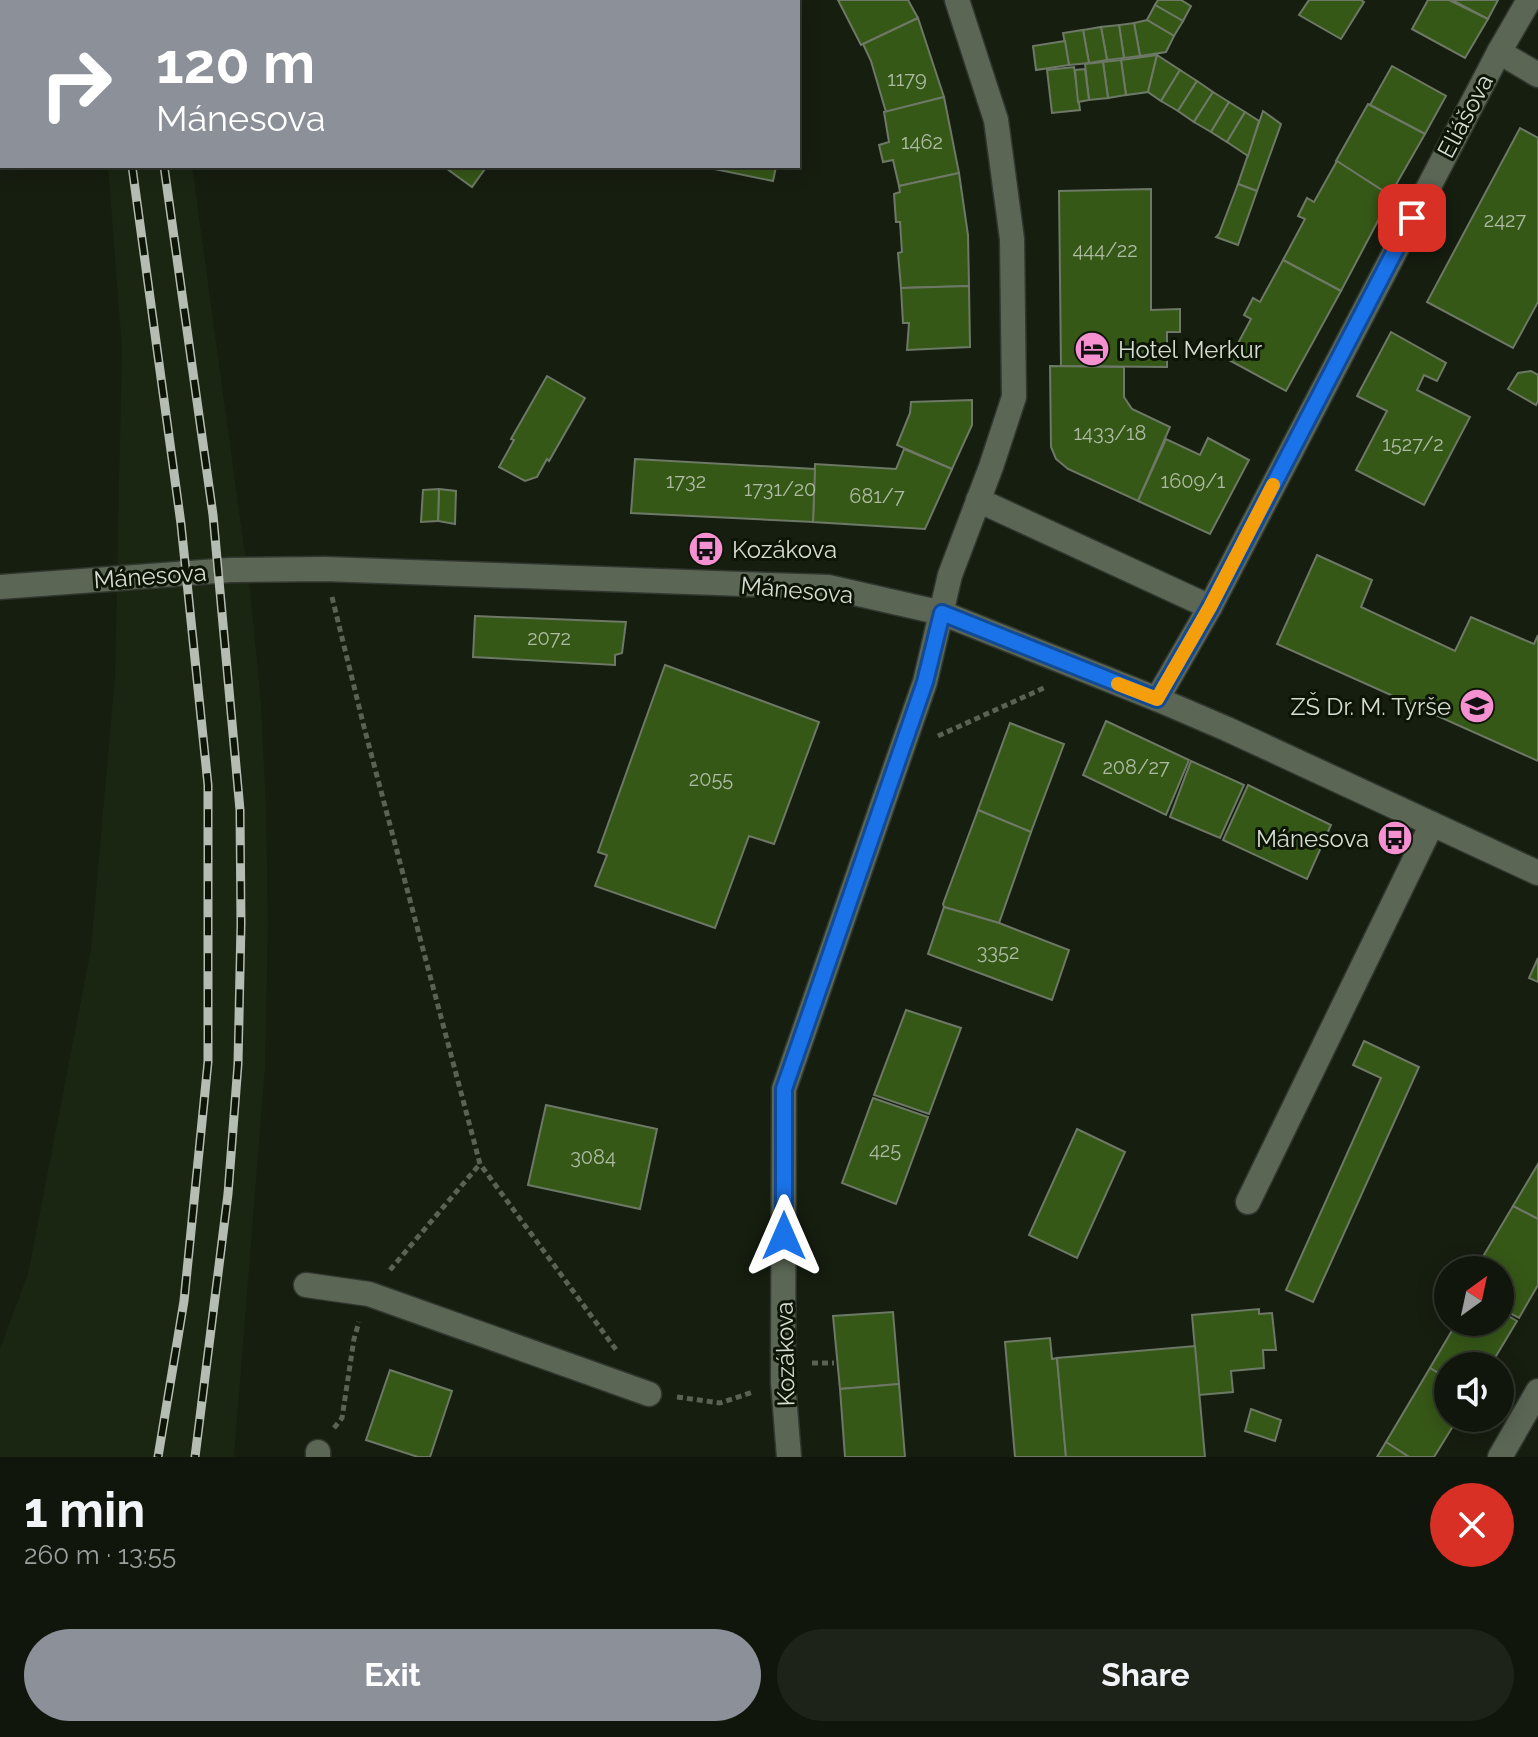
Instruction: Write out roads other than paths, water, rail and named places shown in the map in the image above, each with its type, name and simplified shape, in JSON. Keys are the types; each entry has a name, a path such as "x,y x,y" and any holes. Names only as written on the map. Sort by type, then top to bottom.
{"street":[{"name":"Kozákova","path":"789,1457 783,1382 784,1089 925,682 950,575 1014,397 1012,239 996,120 957,0"},
{"name":"Eliášova","path":"1157,699 1210,607 1529,0"},
{"path":"1499,52 1538,75"},
{"path":"978,500 1210,607"},
{"name":"Mánesova","path":"0,587 230,570 325,569 828,587 942,613 1157,699 1538,873"},
{"path":"1248,1202 1432,824"},
{"path":"306,1285 369,1294 649,1394"},
{"path":"1500,1457 1538,1391"}],"railway":[{"path":"132,168 181,524 208,785 208,1062 184,1301 158,1457"},
{"path":"164,168 213,515 240,810 238,1064 228,1194 195,1457"}],"place":[{"name":"Hotel Merkur","path":"1092,349"},
{"name":"Kozákova","path":"706,549"},
{"name":"ZŠ Dr. M. Tyrše","path":"1477,706"},
{"name":"Mánesova","path":"1395,838"}]}
